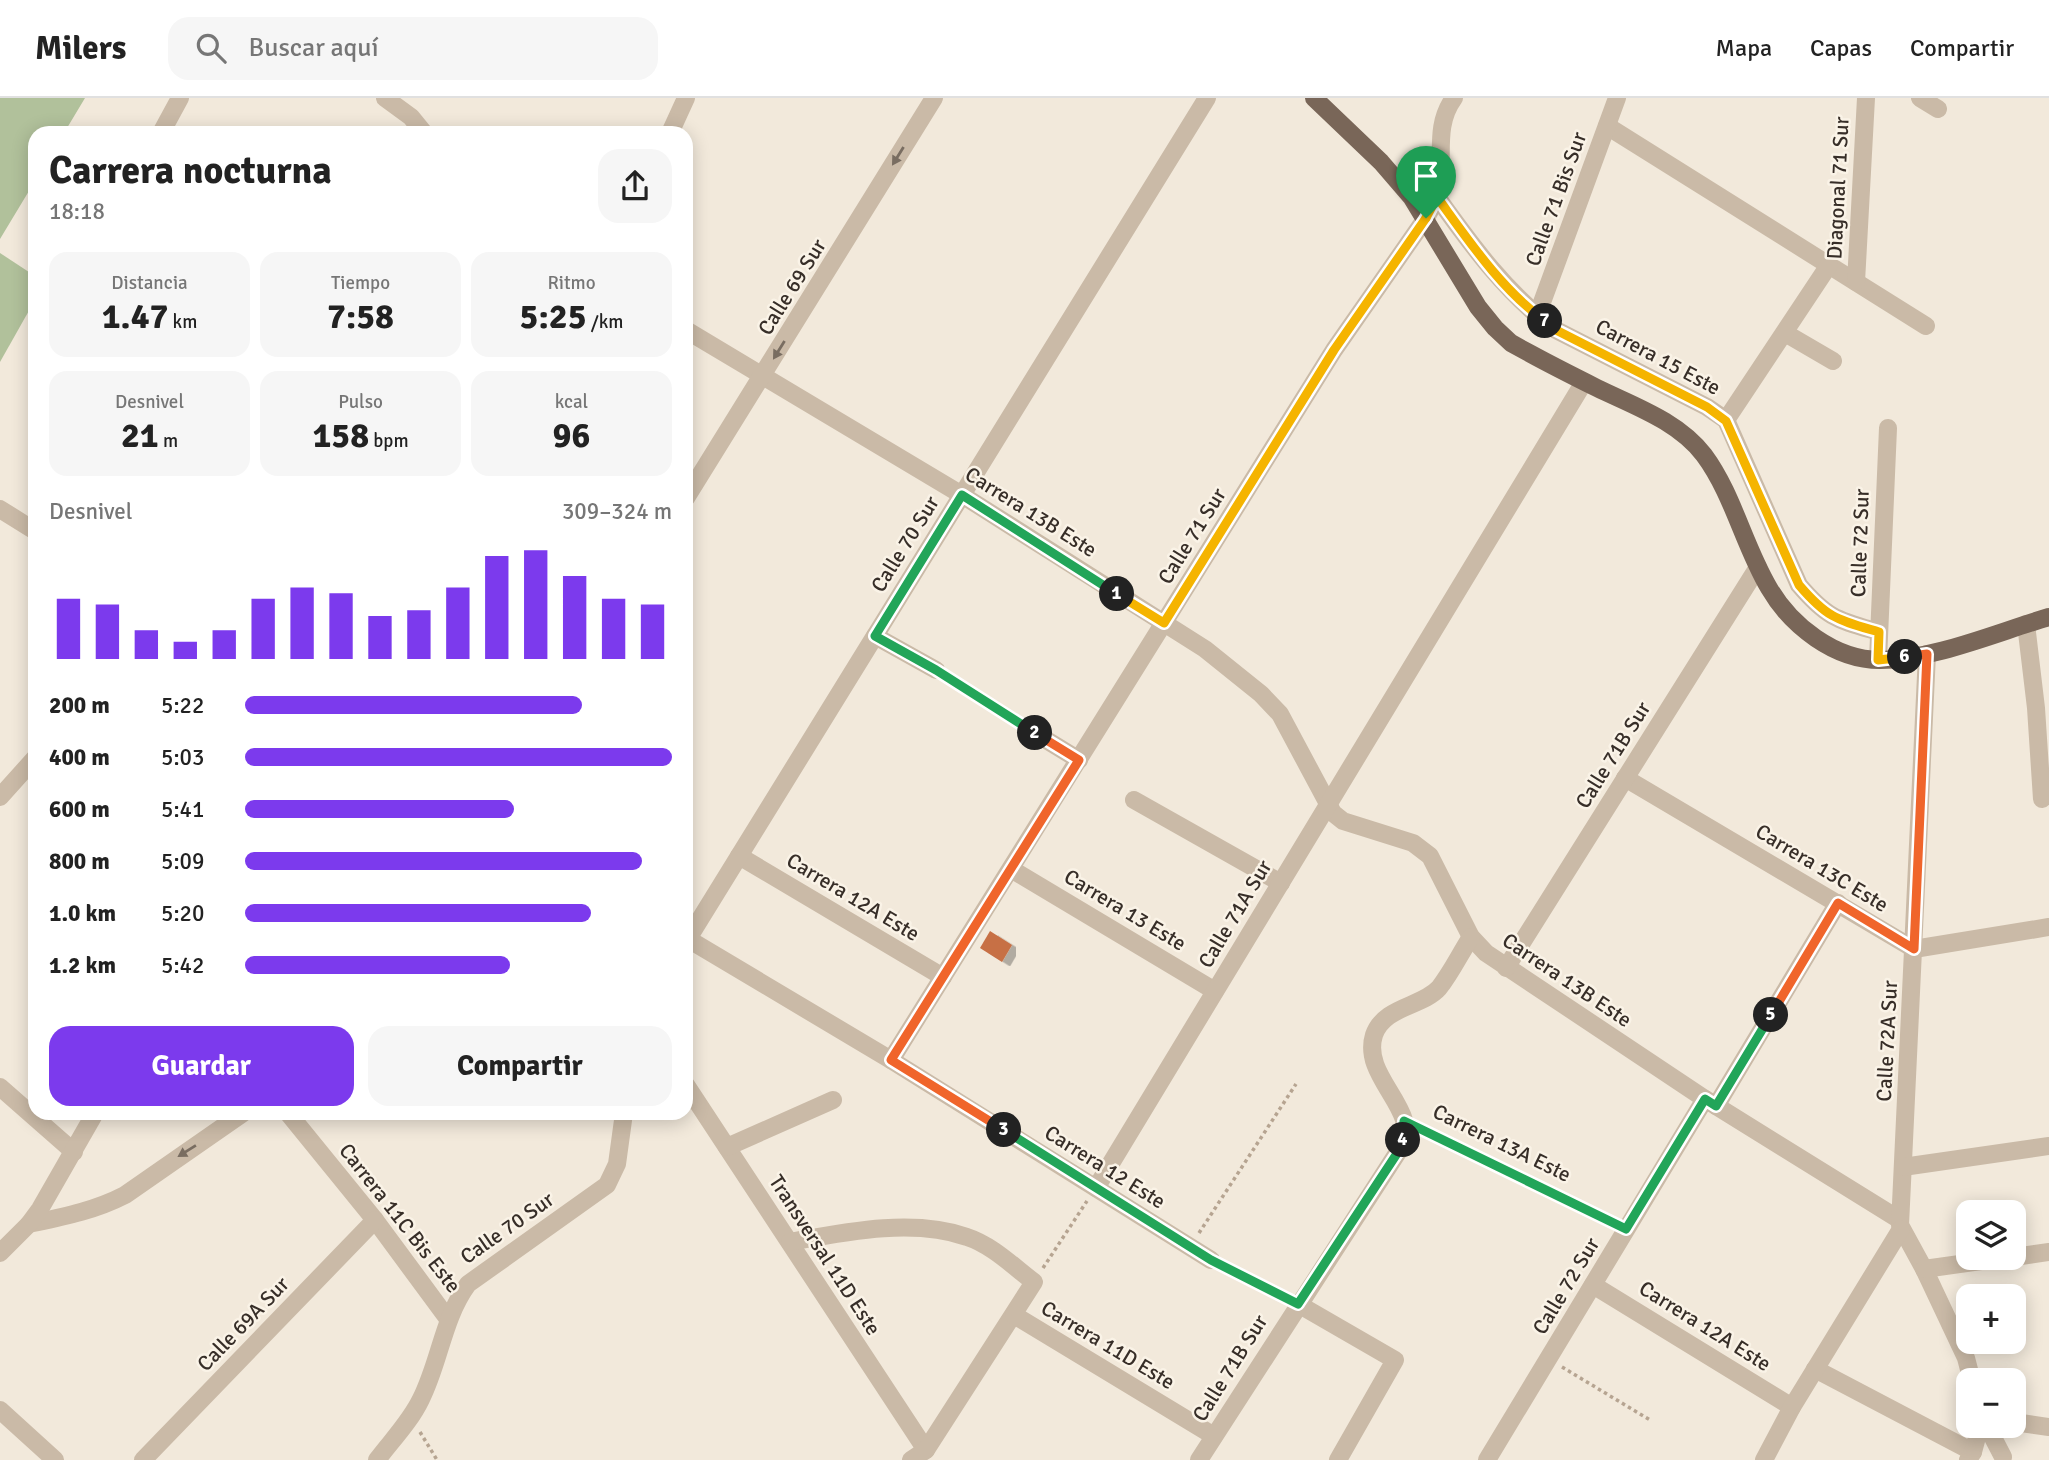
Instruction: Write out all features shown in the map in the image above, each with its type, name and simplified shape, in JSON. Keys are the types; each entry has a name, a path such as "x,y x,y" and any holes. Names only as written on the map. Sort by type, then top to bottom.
{"main road":[{"path":"1324,102 1381,162 1426,218 1478,307 1494,328 1511,343 1667,423 1689,439 1703,454 1770,589 1783,609 1804,629 1827,645 1849,654 1878,660 1927,654 2049,617"}],"street":[{"path":"164,126 180,98"},
{"path":"384,98 411,117 418,126"},
{"path":"673,126 686,98"},
{"name":"Calle 69 Sur","path":"693,487 934,98"},
{"name":"Calle 70 Sur","path":"693,931 1207,98"},
{"name":"Calle 71 Sur","path":"891,1060 1334,350 1426,218 1437,197 1440,184 1439,140 1449,105 1454,98"},
{"name":"Calle 71 Bis Sur","path":"1537,316 1617,98"},
{"name":"Diagonal 71 Sur","path":"1856,282 1866,98"},
{"path":"1920,98 1938,109"},
{"path":"1606,126 1926,326"},
{"name":"Carrera 15 Este","path":"1437,197 1477,252 1537,316 1556,330 1707,407 1726,421 1799,585 1816,604 1835,619 1879,632"},
{"path":"1726,421 1829,265"},
{"path":"1784,333 1833,361"},
{"name":"Carrera 13B Este","path":"693,334 962,495 1205,649 1261,694 1280,714 1304,755 1327,806 1343,821 1404,839 1430,856 1471,937 1506,968 1900,1225"},
{"name":"Calle 71A Sur","path":"1096,1188 1584,382"},
{"name":"Calle 72 Sur","path":"1878,660 1888,428"},
{"path":"0,509 28,527"},
{"name":"Calle 71B Sur","path":"1506,968 1758,567"},
{"path":"2026,624 2036,708 2042,799"},
{"path":"875,636 936,670"},
{"name":"Calle 72A Sur","path":"1764,1460 1792,1407 1900,1225 1927,654"},
{"path":"1048,741 1079,760"},
{"path":"0,797 28,766"},
{"name":"Carrera 13C Este","path":"1625,778 1914,949"},
{"path":"1135,800 1281,883"},
{"name":"Carrera 12A Este","path":"739,856 943,977"},
{"name":"Carrera 13 Este","path":"1011,869 1215,991"},
{"name":"Calle 72 Sur","path":"1488,1460 1626,1229 1838,903"},
{"path":"1914,949 2049,928"},
{"name":"Carrera 13A Este","path":"1404,1121 1377,1070 1373,1049 1374,1034 1383,1021 1437,990 1471,937"},
{"name":"Carrera 12 Este","path":"693,944 891,1060 1211,1260"},
{"path":"0,1087 28,1112"},
{"name":"Transversal 11D Este","path":"693,1095 926,1450"},
{"path":"727,1147 833,1100"},
{"path":"38,1120 74,1152"},
{"path":"0,1253 29,1224 49,1196 91,1120"},
{"path":"29,1224 82,1213 117,1199 233,1120"},
{"name":"Carrera 11C Bis Este","path":"294,1120 375,1220 449,1319"},
{"name":"Calle 70 Sur","path":"377,1460 411,1417 431,1376 457,1299 468,1284 607,1185 617,1164 623,1120"},
{"name":"Calle 71B Sur","path":"1199,1460 1398,1152 1404,1136 1404,1121"},
{"path":"1903,1167 2049,1146"},
{"name":"Calle 69A Sur","path":"143,1460 375,1220"},
{"path":"1900,1225 1924,1269 1969,1368"},
{"path":"790,1242 859,1230 928,1229 968,1237 988,1248 1034,1282 926,1450 911,1460"},
{"path":"2026,1255 2049,1252"},
{"path":"1924,1269 1956,1265"},
{"name":"Carrera 12A Este","path":"1593,1284 1792,1407"},
{"path":"1298,1304 1395,1360 1338,1460"},
{"name":"Carrera 11D Este","path":"1014,1315 1214,1436"},
{"path":"1815,1369 1970,1456 1976,1438"},
{"path":"0,1410 55,1460"},
{"path":"2026,1424 2049,1427"},
{"path":"1993,1438 2003,1457"}],"path":[{"path":"936,670 1048,741"},
{"path":"1190,1247 1296,1084"},
{"name":"Carrera 13A Este","path":"1404,1121 1626,1229"},
{"path":"1034,1282 1096,1188"},
{"path":"1211,1260 1298,1304"},
{"path":"1548,1359 1650,1420"},
{"path":"411,1417 437,1460"}],"green space":[{"path":"0,98 85,98 68,126 28,126 28,193 0,239"},
{"path":"0,253 28,271 28,312 0,362"}],"building":[{"path":"990,931 1012,945 1002,962 980,948"}],"route":[{"path":"1437,197 1477,252 1537,316 1556,330 1707,407 1726,421 1799,585 1816,604 1835,619 1879,632 1878,660 1927,654 1914,949 1838,903 1716,1106 1705,1099 1626,1229 1404,1121 1404,1136 1398,1152 1298,1304 1211,1260 891,1060 1079,760 936,670 875,636 962,495 1164,623 1334,350 1426,218 1437,197"}]}
